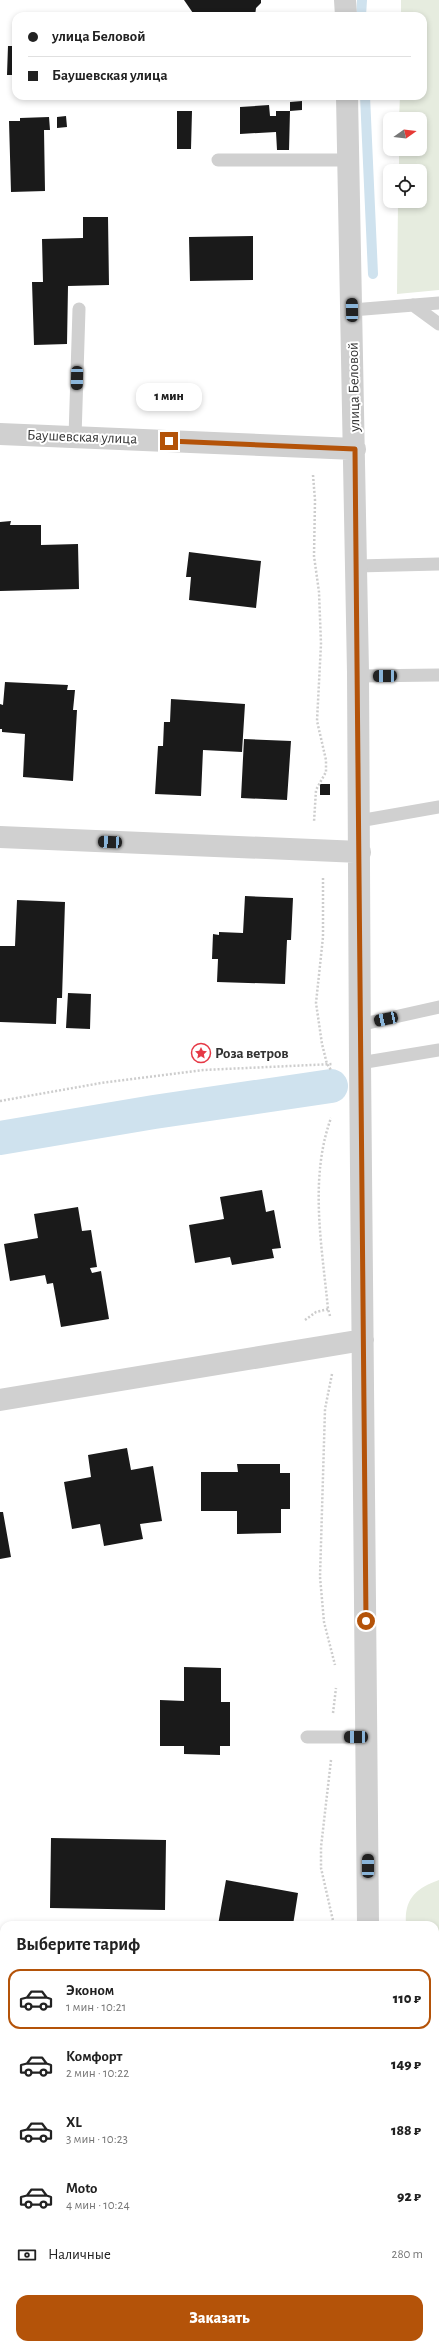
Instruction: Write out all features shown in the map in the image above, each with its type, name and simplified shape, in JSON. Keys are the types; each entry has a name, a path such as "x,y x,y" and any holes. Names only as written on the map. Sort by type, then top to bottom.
{"street":[{"path":"345,0 346,12"},
{"name":"улица Беловой","path":"347,100 357,566 360,852 360,1063 368,1737 368,1921"},
{"name":"Баушевская улица","path":"0,434 355,449"},
{"path":"0,837 360,852"},
{"path":"0,1400 363,1340"}],"lane":[{"path":"218,160 349,160"},
{"path":"352,310 439,303"},
{"path":"413,305 439,324"},
{"path":"75,437 78,309"},
{"path":"357,566 439,564"},
{"path":"358,676 439,675"},
{"path":"359,821 439,808"},
{"path":"360,1025 439,1007"},
{"path":"360,1063 439,1050"},
{"path":"307,1737 368,1737"}],"path":[{"path":"310,447 314,487 314,556 319,592 321,644 317,721 326,760 326,772 316,790 314,823 323,866 323,922 316,1003 327,1064 333,1073"},
{"path":"0,1101 101,1083 203,1070 360,1063"},
{"path":"332,1114 323,1141 319,1195 328,1309 334,1327 336,1344 325,1409 320,1534 322,1607 336,1673"},
{"path":"333,1921 321,1868 321,1847 331,1767 336,1686"}],"shaded area":[{"path":"401,0 439,0 439,290 397,294 398,208 427,208 427,164 399,164 399,156 427,156 427,112 399,112 400,100 427,100 427,12 401,12"},
{"path":"439,1880 439,1921 406,1921 409,1901 418,1891"}],"building":[{"path":"184,0 261,0 261,3 256,8 256,12 192,12"},
{"path":"8,46 12,46 12,75 7,75"},
{"path":"302,101 302,110 290,111 290,102"},
{"path":"269,105 270,116 276,116 276,111 290,111 289,150 277,150 276,132 240,134 240,107"},
{"path":"177,111 192,111 191,149 177,149"},
{"path":"66,116 67,127 57,128 57,117"},
{"path":"49,117 50,130 44,130 45,191 11,192 9,121 20,121 20,118"},
{"path":"83,217 108,217 109,285 68,286 67,344 34,345 32,282 43,282 42,239 83,238"},
{"path":"253,236 253,280 190,281 189,237"},
{"path":"11,521 10,525 41,525 41,545 78,544 79,589 0,591 0,522"},
{"path":"189,552 261,561 256,608 189,600 191,577 186,577"},
{"path":"5,682 68,685 67,690 75,690 73,710 77,710 73,781 23,777 25,734 2,732 2,729 0,729 0,704 3,705"},
{"path":"171,699 245,704 242,752 203,750 201,796 155,794 158,746 163,746 164,722 170,722"},
{"path":"244,739 291,741 287,800 241,798"},
{"path":"320,784 330,784 330,795 320,795"},
{"path":"245,896 293,898 291,940 287,940 285,984 217,982 218,959 212,959 213,934 219,935 219,932 243,933"},
{"path":"17,900 65,902 62,998 57,998 56,1024 0,1022 0,946 15,946"},
{"path":"68,993 91,994 90,1029 66,1028"},
{"path":"262,1190 266,1212 274,1210 281,1248 272,1249 274,1258 232,1265 230,1257 195,1263 189,1225 224,1219 220,1197"},
{"path":"78,1207 82,1231 91,1230 97,1267 90,1268 92,1273 101,1271 109,1319 61,1327 53,1283 47,1284 45,1275 10,1281 4,1244 38,1238 34,1214"},
{"path":"127,1448 131,1470 153,1466 162,1521 140,1524 143,1539 104,1546 100,1524 72,1529 64,1482 91,1477 88,1455"},
{"path":"237,1464 280,1464 280,1473 290,1473 290,1509 281,1509 281,1533 237,1534 237,1511 201,1511 201,1472 238,1472"},
{"path":"0,1512 3,1512 11,1557 0,1559"},
{"path":"184,1667 221,1668 221,1702 230,1702 230,1746 220,1746 220,1755 184,1754 184,1746 160,1746 160,1700 184,1701"},
{"path":"51,1838 166,1840 165,1910 50,1908"},
{"path":"226,1880 298,1893 294,1921 219,1921"}],"waterway":[{"path":"361,12 362,0"},
{"path":"365,100 373,274"},
{"path":"0,1138 154,1112 331,1086"}],"place":[{"name":"Роза ветров","path":"201,1053"}],"route":[{"path":"169,441 355,449 360,852 360,1063 366,1621"}]}
